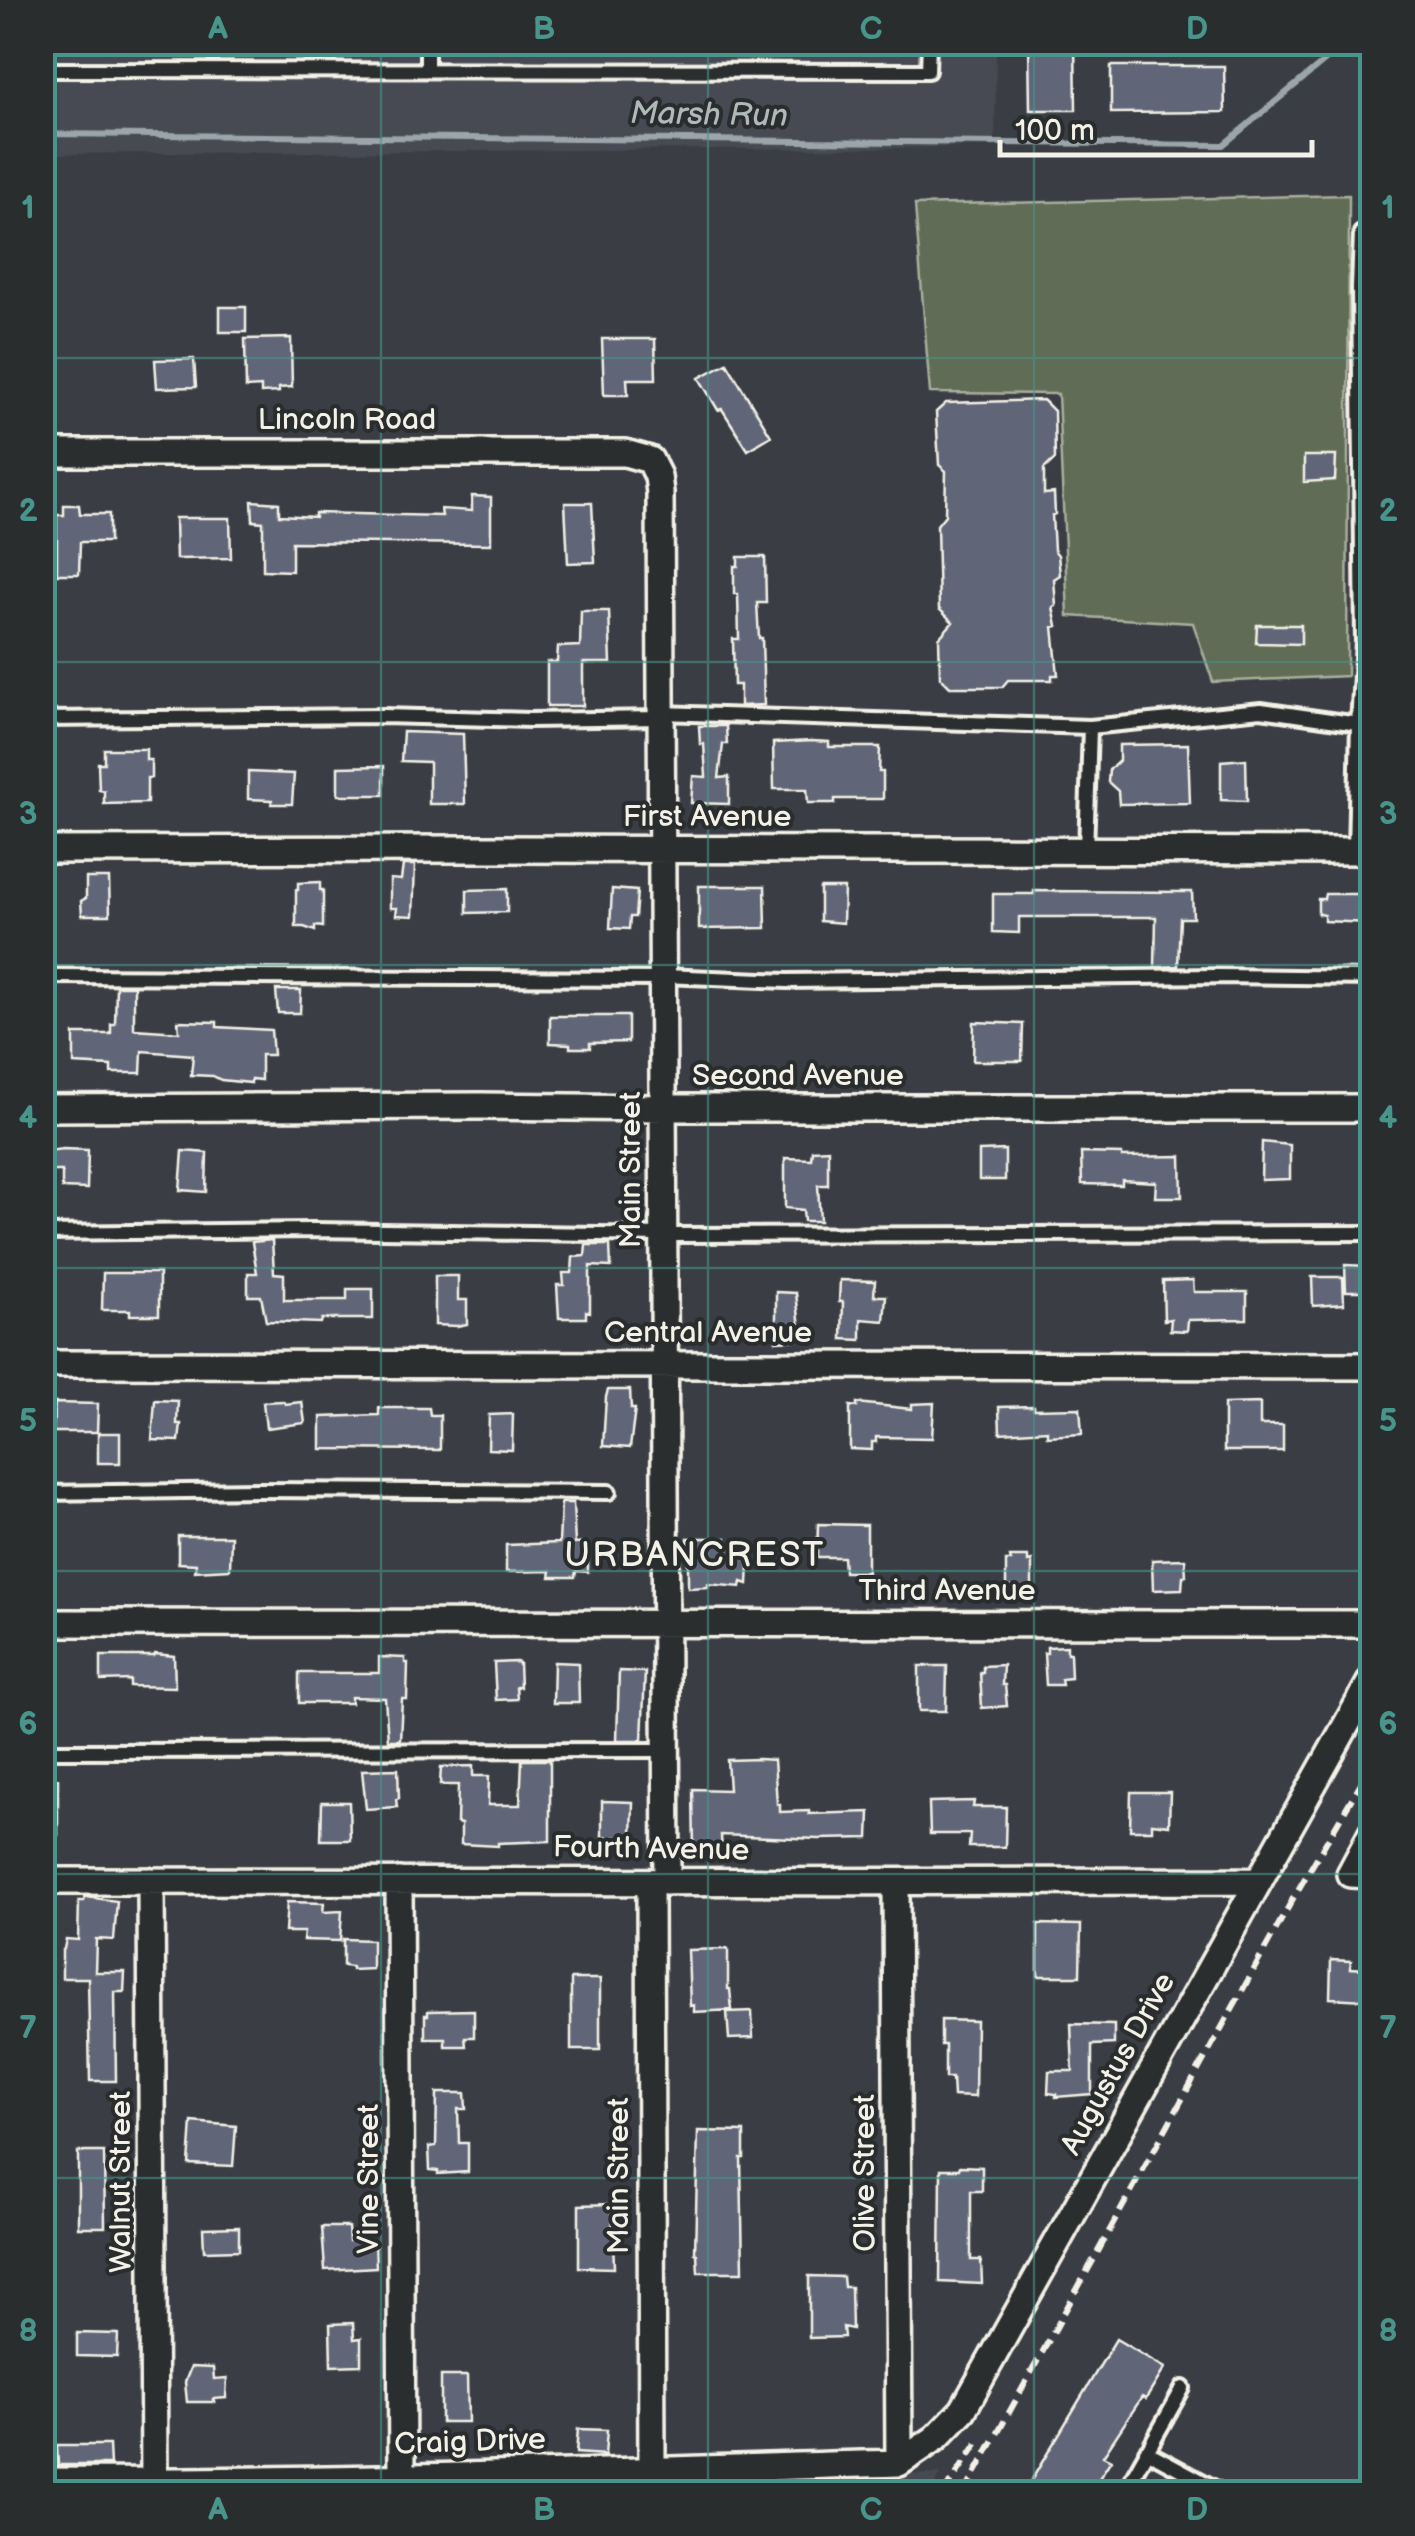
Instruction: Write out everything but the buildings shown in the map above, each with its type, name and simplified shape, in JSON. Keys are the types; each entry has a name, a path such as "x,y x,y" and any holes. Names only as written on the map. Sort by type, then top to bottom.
{"street":[{"name":"Lincoln Road","path":"42,453 626,453 650,460"},
{"name":"Main Street","path":"650,460 658,476 660,493 666,1750 658,1882 652,2470"},
{"name":"First Avenue","path":"42,850 1364,851"},
{"name":"Second Avenue","path":"42,1108 1372,1108"},
{"name":"Central Avenue","path":"42,1364 1372,1366"},
{"name":"Third Avenue","path":"42,1623 1372,1624"},
{"name":"Augustus Drive","path":"899,2463 936,2438 963,2410 1372,1679"},
{"path":"1361,1875 1372,1833"},
{"name":"Fourth Avenue","path":"42,1881 1259,1880"},
{"name":"Walnut Street","path":"151,1881 154,2482"},
{"name":"Vine Street","path":"400,1881 402,2477"},
{"name":"Olive Street","path":"896,1882 899,2463"},
{"name":"Craig Drive","path":"42,2481 402,2477 899,2463"}],"lane":[{"path":"427,70 428,42"},
{"path":"42,70 928,71 928,42"},
{"path":"1364,851 1358,724 1363,642 1366,289 1360,233 1372,233"},
{"path":"42,720 384,716 530,720 661,715 1090,727 1262,710 1358,724"},
{"path":"1086,851 1090,727"},
{"path":"42,976 787,981 1372,978"},
{"path":"42,1233 1372,1233"},
{"path":"42,1492 609,1492"},
{"path":"42,1751 666,1750"},
{"path":"1122,2494 1183,2388"},
{"path":"1146,2451 1226,2494"}],"shaded area":[{"path":"42,43 996,43 995,147 43,154"},
{"path":"941,2474 930,2494 42,2491"}],"green space":[{"path":"1349,195 1347,676 1213,682 1193,623 1068,616 1058,394 930,393 915,205"}],"waterway":[{"name":"Marsh Run","path":"42,134 1223,145 1327,59 1327,42"}],"railway":[{"path":"964,2494 1295,1895 1372,1764"},
{"path":"943,2494 979,2441"}],"district":[{"name":"URBANCREST","path":"695,1555"}]}
